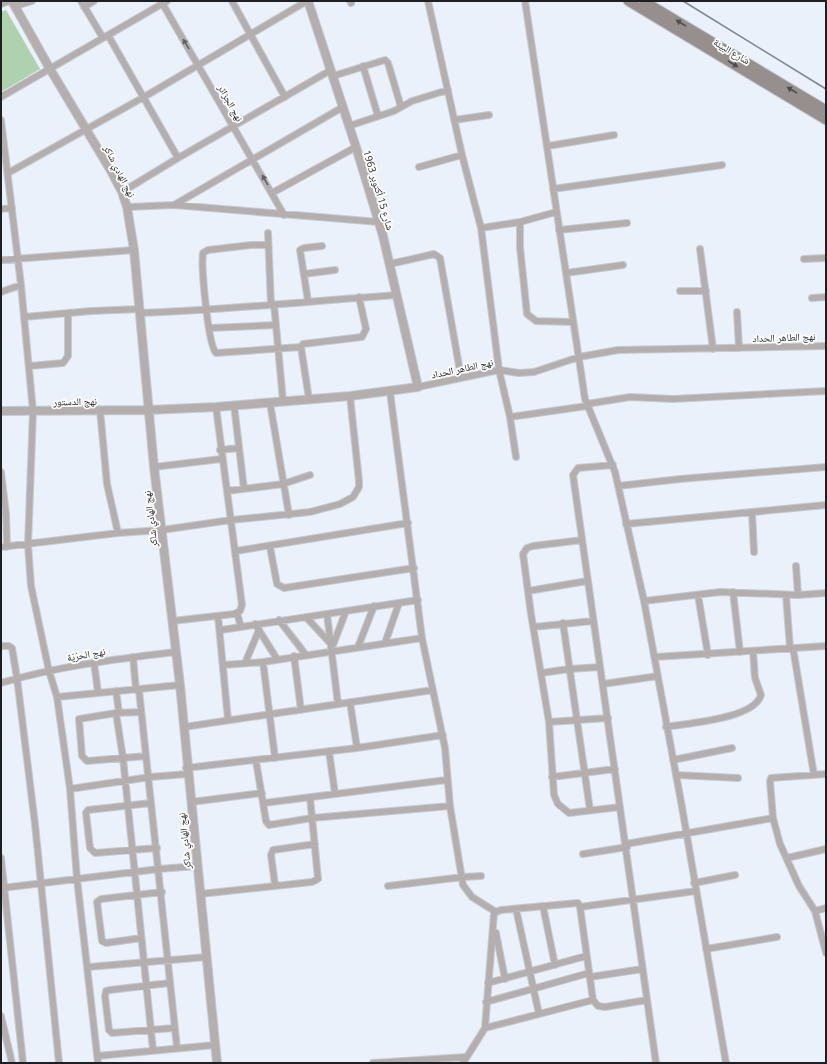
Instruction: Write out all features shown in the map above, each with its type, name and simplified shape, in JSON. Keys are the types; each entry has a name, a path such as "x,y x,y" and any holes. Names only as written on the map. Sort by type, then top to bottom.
{"main road":[{"name":"شارع البيئة","path":"628,1 663,17 754,72 820,109 826,120"},
{"name":"شارع البيئة","path":"644,1 663,17"}],"street":[{"path":"1,4 32,1"},
{"path":"94,1 82,4 106,37 144,97 178,158"},
{"path":"232,1 285,97"},
{"path":"8,172 87,130 308,1"},
{"name":"شارع 15 أكتوبر 1963","path":"308,1 379,222 418,388"},
{"path":"428,1 462,155 481,228 498,370 510,417 516,457"},
{"path":"524,1 548,146 556,212 587,405 613,465 644,601 726,1063"},
{"path":"1,97 164,2"},
{"name":"نهج الجزائر","path":"164,2 232,126 284,215"},
{"name":"نهج الهادي شاكر","path":"12,3 122,192 127,207 134,250 154,467 180,685 190,802 217,1063"},
{"path":"122,192 232,126 332,73 381,60 387,61 401,107"},
{"path":"363,66 378,116"},
{"path":"349,126 401,107 412,100 448,90"},
{"path":"174,205 343,107"},
{"path":"454,120 489,115"},
{"path":"1,120 4,158 8,172 30,366 33,411 28,544 32,586 49,670 57,697 70,789 77,879 98,1063"},
{"path":"548,146 614,135"},
{"path":"272,193 356,147"},
{"path":"419,167 462,155"},
{"path":"553,189 722,165"},
{"path":"127,207 174,205 379,222"},
{"path":"1,209 12,208"},
{"path":"481,228 520,222 556,212"},
{"path":"520,222 520,242 527,314 536,322 573,322"},
{"path":"559,230 627,223"},
{"path":"268,233 273,305 283,401"},
{"path":"268,245 247,246 204,252 203,258 207,311 212,346 216,353 301,347 302,344 359,338 364,335 366,329 359,297"},
{"path":"308,301 300,249 322,246"},
{"path":"700,249 713,349"},
{"path":"1,260 134,250"},
{"path":"390,264 434,254 440,258 461,378"},
{"path":"804,259 826,258"},
{"path":"566,273 623,265"},
{"path":"304,274 335,270"},
{"path":"1,292 21,285"},
{"path":"680,291 706,291"},
{"path":"24,317 68,313 207,311 308,301 397,295"},
{"path":"812,298 826,297"},
{"path":"737,312 739,348"},
{"path":"30,366 63,363 66,360 68,349 68,313"},
{"path":"210,328 276,325"},
{"name":"نهج الطاهر الحداد","path":"149,410 234,406 390,392 418,388 498,370 519,373 534,372 579,357 618,350 826,346"},
{"path":"301,347 309,399"},
{"path":"510,417 630,398 673,399 826,391"},
{"path":"390,392 422,638 447,758 446,780 463,877 463,885 469,894 496,912 575,903 580,907 593,1000 598,1006 605,1007 647,1000"},
{"path":"1,472 6,514 4,547 118,533 162,530 231,520 289,515 340,504 357,493 360,481 350,396"},
{"path":"270,403 289,515"},
{"path":"234,406 244,489"},
{"path":"172,621 237,613 242,608 236,551 221,459 216,407"},
{"path":"100,410 107,484 118,533"},
{"name":"نهج الدستور","path":"1,411 149,410"},
{"path":"220,450 239,448"},
{"path":"154,467 221,459"},
{"path":"613,465 578,468 574,472 587,581 608,718 626,845 632,900 656,1063"},
{"path":"618,486 680,478 826,467"},
{"path":"227,491 283,484 310,475"},
{"path":"626,524 826,505"},
{"path":"752,512 754,552"},
{"path":"236,551 270,547 408,523"},
{"path":"582,540 527,548 523,557 549,722 552,777 556,799 567,812 572,814 590,810 620,807"},
{"path":"270,547 277,584 284,588 414,568"},
{"path":"796,566 798,595"},
{"path":"528,591 587,581"},
{"path":"644,601 733,592 786,595 826,593"},
{"path":"733,592 740,652"},
{"path":"698,595 708,654"},
{"path":"786,595 792,648 814,775"},
{"path":"221,630 418,600"},
{"path":"385,643 399,602"},
{"path":"358,647 374,606"},
{"path":"332,647 346,611"},
{"path":"237,613 241,627"},
{"path":"327,614 338,704"},
{"path":"218,616 221,630 228,720"},
{"path":"306,617 332,647"},
{"path":"279,620 306,655"},
{"path":"533,627 593,621"},
{"path":"563,623 590,810"},
{"path":"255,624 277,659"},
{"path":"245,663 259,630"},
{"path":"224,665 263,662 306,655 332,647 358,647 422,638"},
{"path":"1,646 9,646 12,648 17,678 41,882 59,1063"},
{"path":"655,657 826,646"},
{"path":"666,727 728,716 752,705 761,695 755,678 753,651"},
{"name":"نهج الحرّيّة","path":"1,683 49,670 175,652"},
{"path":"294,656 301,710"},
{"path":"132,657 150,777 151,803 162,892 169,983 177,1048"},
{"path":"263,662 275,758"},
{"path":"94,663 98,692"},
{"path":"541,674 569,669 600,667"},
{"path":"603,684 658,676"},
{"path":"57,697 180,685"},
{"path":"184,727 433,690"},
{"path":"116,691 117,713 153,1050"},
{"path":"350,702 357,748"},
{"path":"141,712 117,713 78,719 82,756 87,761 146,756"},
{"path":"549,722 577,722 608,718"},
{"path":"70,789 275,758 329,752 443,735"},
{"path":"672,760 732,748"},
{"path":"329,752 335,794"},
{"path":"256,761 266,821 269,825 312,818 450,806"},
{"path":"552,777 615,769"},
{"path":"826,774 770,779 773,818 780,844 799,886 815,911 826,952"},
{"path":"676,775 738,778"},
{"path":"264,803 446,780"},
{"path":"190,802 262,793"},
{"path":"200,894 312,882 318,879 310,797"},
{"path":"151,803 90,809 86,813 90,848 93,852 157,848"},
{"path":"583,854 686,833 773,818"},
{"path":"275,885 271,854 273,850 315,844"},
{"path":"787,858 826,849"},
{"path":"1,858 3,888 23,1063"},
{"path":"3,888 41,882 197,866"},
{"path":"694,883 735,875"},
{"path":"388,886 481,876"},
{"path":"580,907 696,891"},
{"path":"141,938 106,943 102,941 96,904 98,900 101,899 162,892"},
{"path":"543,906 554,965"},
{"path":"815,911 826,908"},
{"path":"516,909 539,1014"},
{"path":"496,912 493,915 494,927 505,979"},
{"path":"819,926 826,925"},
{"path":"373,1063 465,1060 485,1028 486,1002 494,927"},
{"path":"706,949 777,936"},
{"path":"488,983 529,973 586,956"},
{"path":"88,967 207,957"},
{"path":"486,1002 533,988 589,975 642,969"},
{"path":"169,983 110,990 106,991 105,996 110,1032 115,1034 150,1029 174,1028"},
{"path":"485,1028 593,1000"},
{"path":"1,1016 3,1030 12,1063"},
{"path":"97,1056 215,1045"}],"green space":[{"path":"6,10 40,69 1,92 1,12"}],"railway":[{"path":"683,1 826,89"}]}
